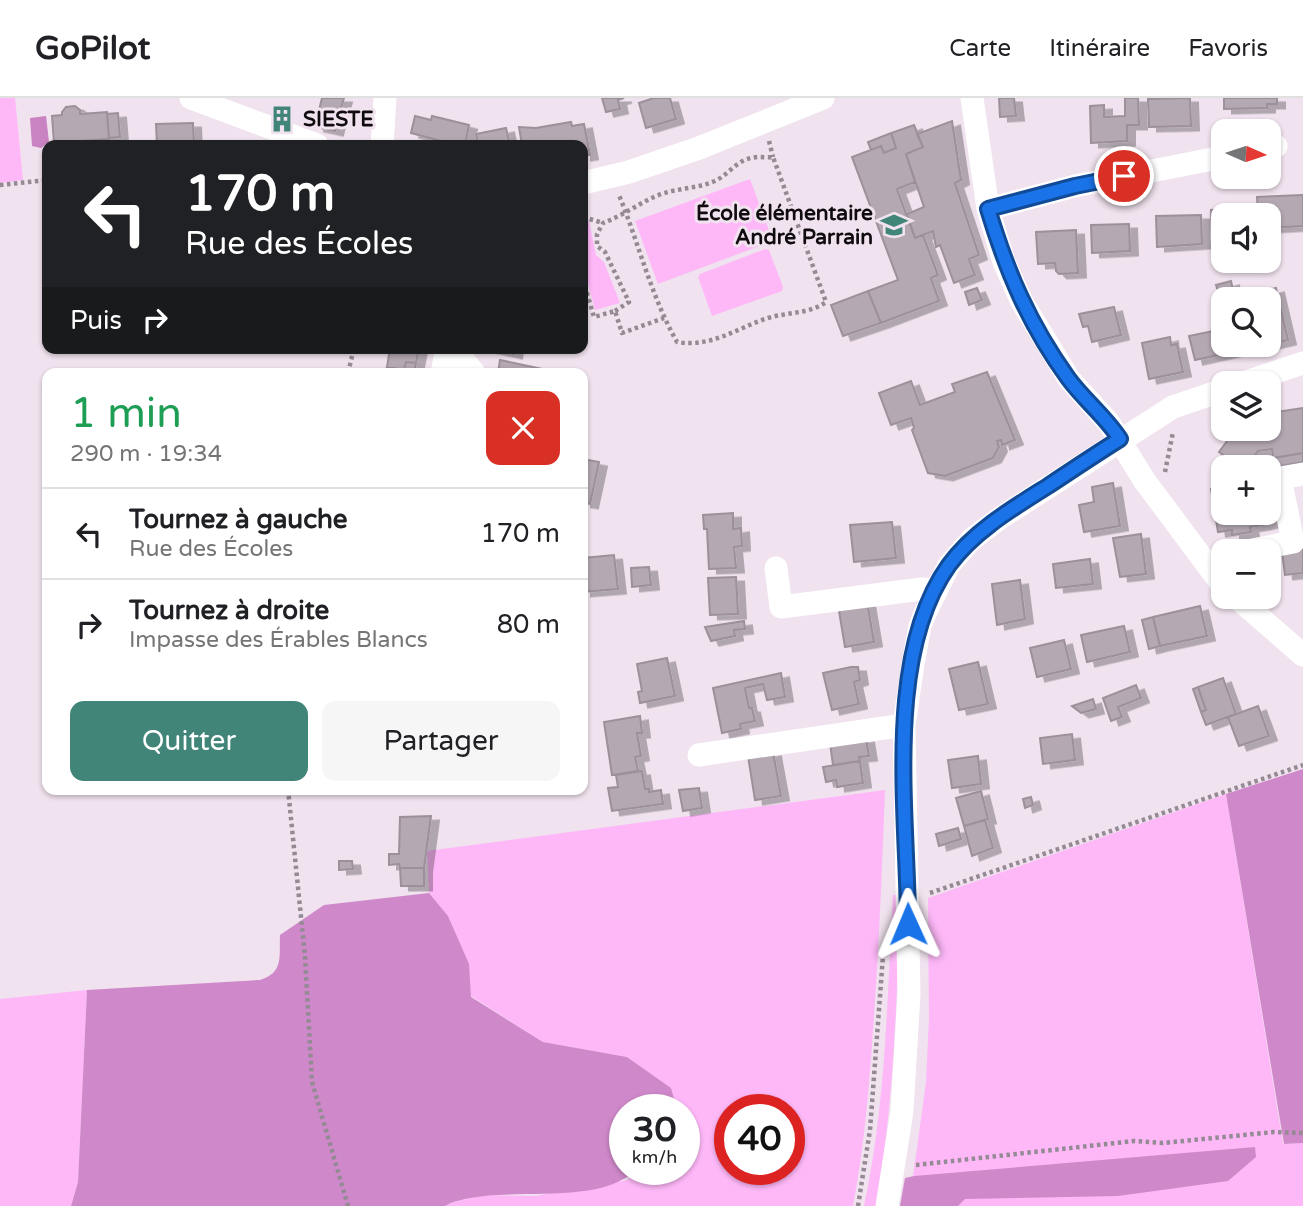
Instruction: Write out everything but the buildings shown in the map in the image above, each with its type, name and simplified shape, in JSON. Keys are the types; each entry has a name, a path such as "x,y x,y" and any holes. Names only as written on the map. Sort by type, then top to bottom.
{"street":[{"path":"191,98 304,140"},
{"path":"382,140 385,98"},
{"path":"588,182 629,173 823,98"},
{"path":"972,98 988,209 1004,262 1027,312 1069,379 1109,423 1144,480 1211,557"},
{"path":"988,209 1075,186 1211,159"},
{"path":"458,354 470,368"},
{"path":"1279,371 1303,363"},
{"path":"887,1206 902,1111 909,994 904,725 920,626 949,565 972,539 1000,517 1120,439 1173,407 1211,394"},
{"path":"1281,544 1293,542 1297,532 1280,478 1303,474"},
{"path":"776,568 781,607 922,589 936,590"},
{"path":"1250,609 1303,655"},
{"path":"699,755 904,725"}],"path":[{"path":"619,194 664,318 677,342 686,344 715,340 765,319 814,311 826,302 769,140"},
{"path":"588,218 603,223 626,214 656,196 673,190 705,185 723,177 738,163 752,157 773,157"},
{"path":"0,185 42,181"},
{"path":"588,296 594,317 615,311 629,302 605,252 597,246 597,234 603,223"},
{"path":"615,311 622,333 664,318"},
{"path":"1144,480 1164,472 1174,426"},
{"path":"908,901 1303,765"},
{"path":"289,795 305,956 312,1082 348,1206"},
{"path":"858,1206 870,1130 884,951"},
{"path":"894,1167 1134,1141 1163,1143 1274,1132 1303,1133"}],"shaded area":[{"path":"0,98 15,98 23,180 0,183"},
{"path":"46,116 49,140 42,140 41,148 32,146 30,118"},
{"path":"750,179 773,241 658,284 635,221"},
{"path":"588,221 596,255 604,262 620,303 595,310 588,284"},
{"path":"765,249 769,250 783,287 782,291 712,316 698,277 700,274"},
{"path":"1303,769 1303,1143 1284,1144 1226,794"},
{"path":"885,790 870,1075 853,1206 445,1206 482,1195 535,1196 609,1183 700,1185 700,1094 673,1094 671,1088 627,1057 543,1042 471,996 468,964 448,916 429,893 427,851"},
{"path":"1226,794 1283,1144 1303,1143 1303,1206 909,1206 926,1082 929,1019 928,898"},
{"path":"429,893 448,916 469,964 471,997 543,1042 627,1057 671,1088 673,1094 609,1094 609,1185 580,1192 486,1196 445,1206 71,1206 78,1182 87,990 260,980 268,977 277,968 280,935 324,905"},
{"path":"893,895 900,895 891,1090 876,1206 864,1206 881,1090"},
{"path":"87,990 78,1182 71,1206 0,1206 0,999"},
{"path":"1255,1147 1256,1157 1228,1181 1118,1196 965,1199 958,1206 900,1206 905,1178 914,1176"}],"place":[{"name":"SIESTE","path":"282,119"},
{"name":"École élémentaire André Parrain","path":"894,225"}],"route":[{"path":"908,924 904,725 920,626 926,611 949,565 972,539 1000,517 1120,439 1069,379 1038,331 1004,262 988,209 1124,176"}]}
